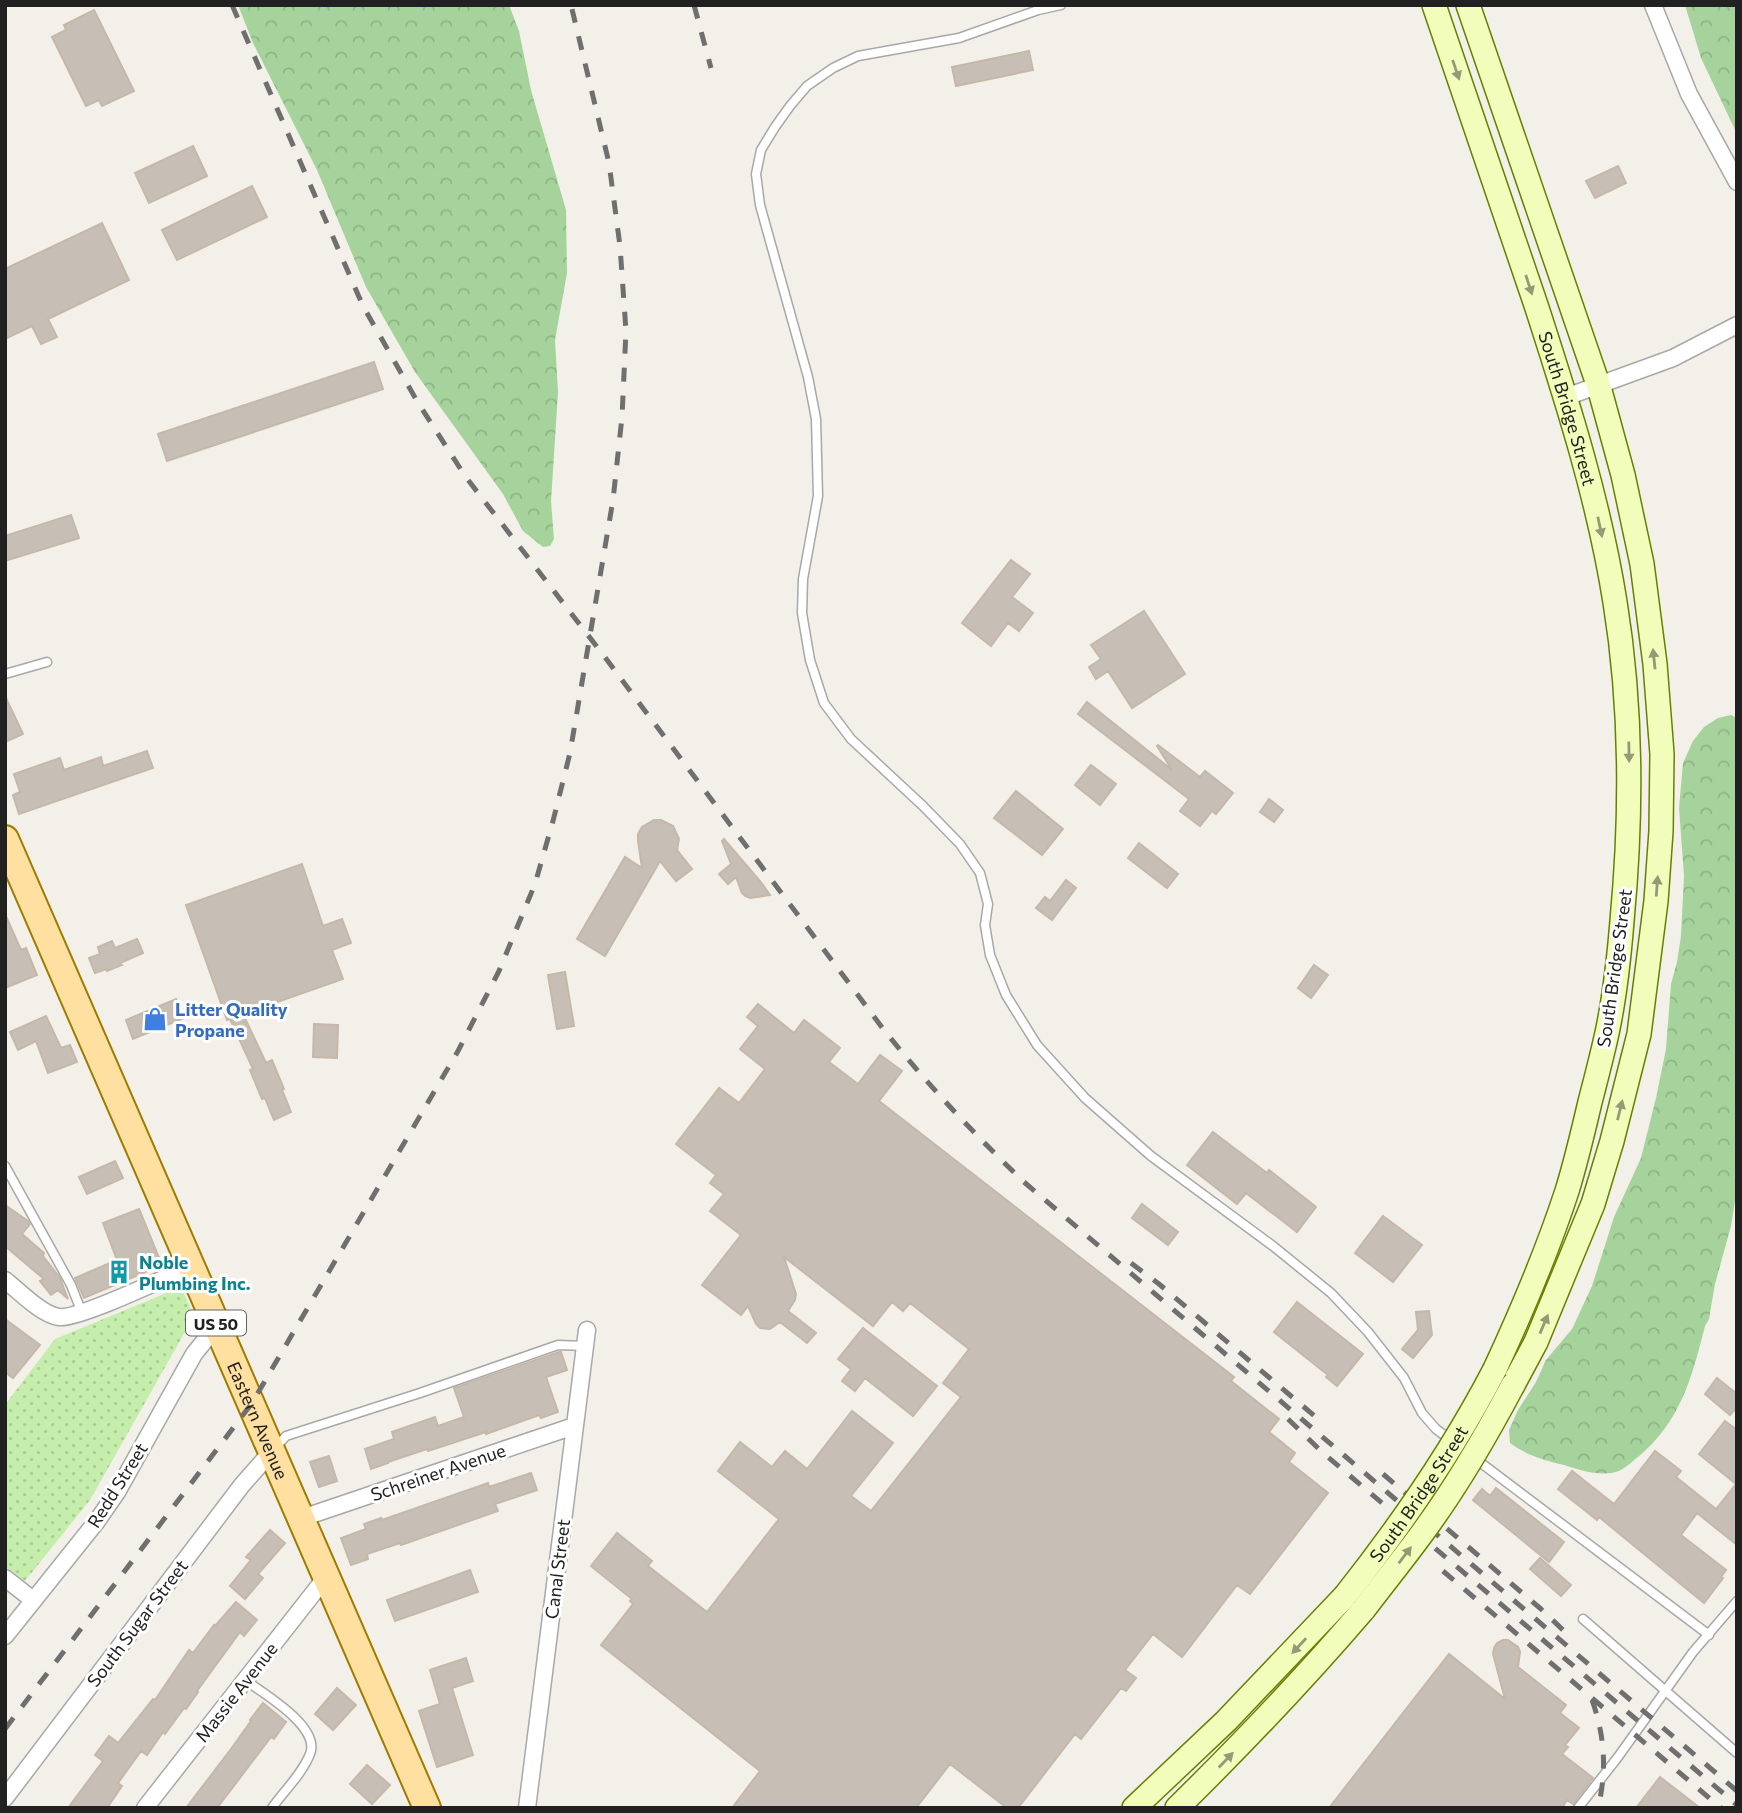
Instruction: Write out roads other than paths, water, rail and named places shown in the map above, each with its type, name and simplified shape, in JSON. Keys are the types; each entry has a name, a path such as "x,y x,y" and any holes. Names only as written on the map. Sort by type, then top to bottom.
{"main road":[{"name":"South Bridge Street","path":"1134,1808 1226,1721 1345,1596 1389,1541 1434,1476 1495,1369 1543,1256 1571,1176 1607,1032 1619,957 1629,811 1629,743 1616,603 1602,530 1566,397 1434,5"},
{"name":"South Bridge Street","path":"1177,1808 1314,1668 1364,1609 1423,1532 1491,1427 1536,1342 1593,1204 1639,1034 1656,901 1661,831 1662,754 1655,664 1642,564 1623,475 1599,387 1468,5"},
{"name":"Eastern Avenue","path":"5,839 302,1518 419,1804"}],"street":[{"path":"1653,5 1689,94 1737,182"},
{"path":"1566,397 1674,358 1737,326"},
{"path":"6,1282 41,1309 60,1318 82,1313 192,1266"},
{"name":"Redd Street","path":"5,1636 110,1502 194,1354 206,1339 219,1330"},
{"name":"Canal Street","path":"527,1808 586,1338"},
{"name":"Schreiner Avenue","path":"302,1518 574,1426"},
{"name":"South Sugar Street","path":"5,1798 242,1485 272,1451"},
{"name":"Massie Avenue","path":"145,1808 326,1577"},
{"path":"5,1578 33,1600"}],"lane":[{"path":"1061,5 1038,10 959,38 858,56 845,62 807,86 761,150 756,174 760,205 808,377 816,419 818,496 803,579 802,613 810,660 824,703 851,739 960,844 980,873 988,904 985,925 990,955 1006,995 1037,1045 1085,1098 1151,1156 1273,1246 1331,1293 1368,1332 1404,1377 1422,1413 1436,1429 1709,1635"},
{"path":"5,674 47,662"},
{"path":"5,1166 71,1285 82,1313"},
{"path":"272,1451 286,1436 586,1338"},
{"path":"1577,1808 1618,1757 1693,1653 1737,1601"},
{"path":"1583,1619 1737,1753"},
{"path":"245,1680 293,1715 305,1728 310,1739 312,1751 272,1808"}],"railway":[{"path":"232,5 363,306 417,401 465,476 900,1050 951,1108 1024,1182 1737,1791"},
{"path":"5,1729 252,1403 458,1051 499,971 535,884 570,753 613,500 622,417 626,331 620,246 609,163 571,5"},
{"path":"694,5 711,68"},
{"path":"1131,1263 1324,1424"},
{"path":"1288,1419 1322,1452 1737,1805"},
{"path":"1383,1474 1563,1630"},
{"path":"1443,1571 1721,1808"},
{"path":"1592,1700 1600,1727 1603,1754 1603,1781 1598,1808"}],"place":[{"name":"Litter Quality Propane","path":"155,1019"},
{"name":"Noble Plumbing Inc.","path":"119,1272"}]}
